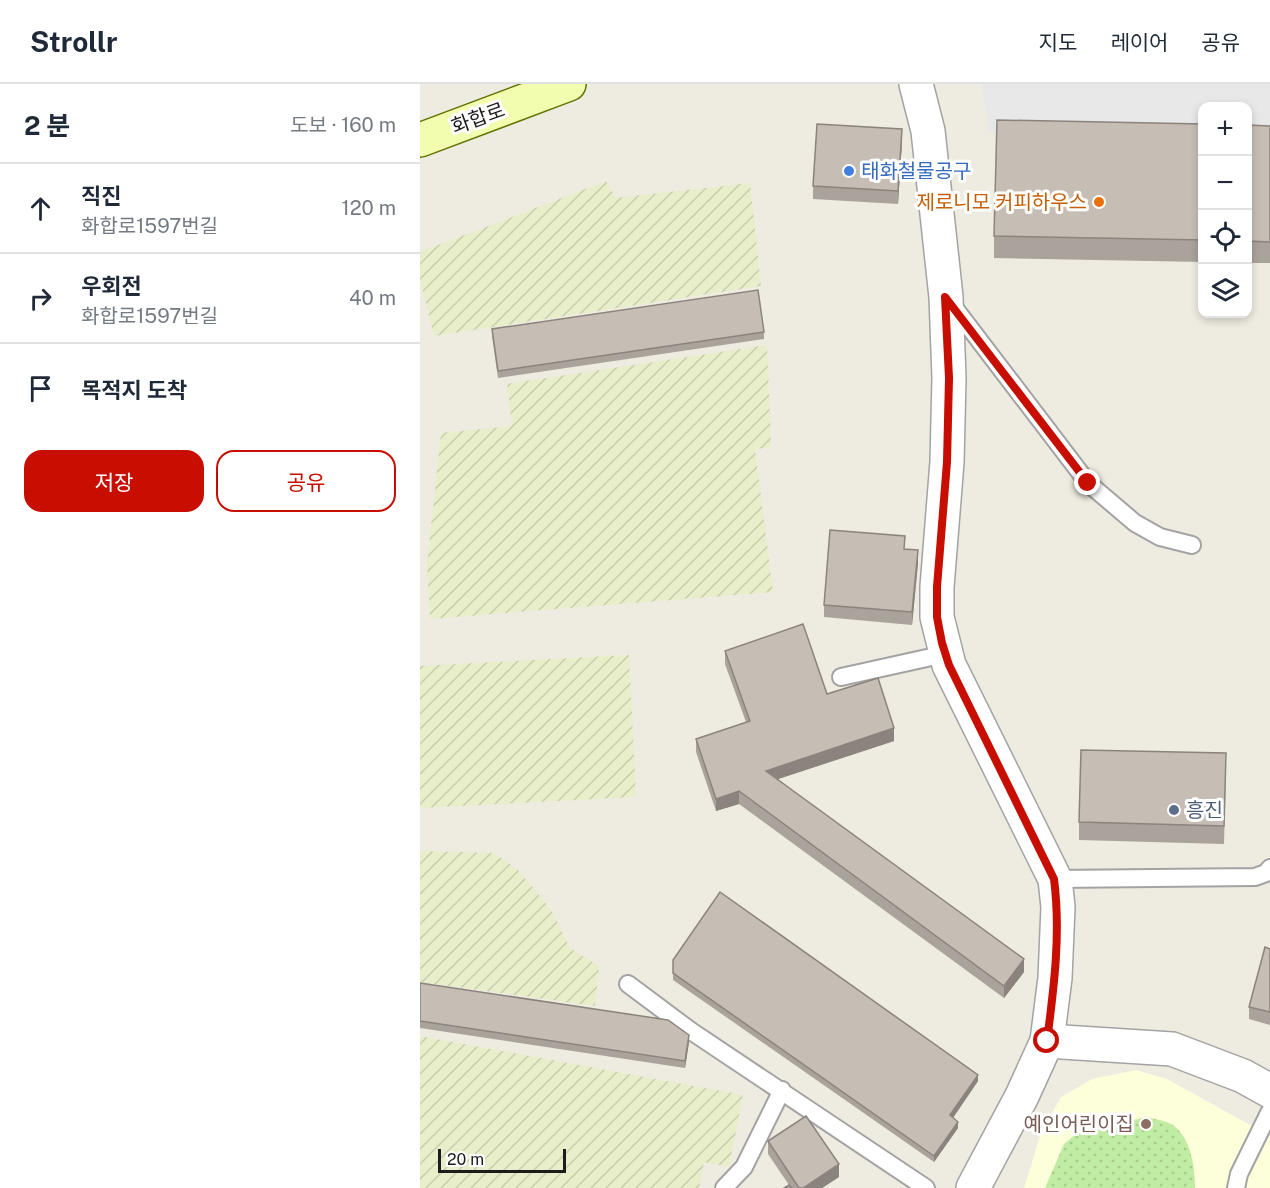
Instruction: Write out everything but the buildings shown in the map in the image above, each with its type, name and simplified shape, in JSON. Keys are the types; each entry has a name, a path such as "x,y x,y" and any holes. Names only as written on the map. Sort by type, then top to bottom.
{"main road":[{"name":"화합로","path":"420,140 569,84"}],"street":[{"path":"916,84 928,131 945,297 949,378 947,462 937,587 937,617 945,654 1054,879 1058,907 1055,978 1047,1041 1022,1096 973,1188"},
{"path":"1047,1041 1172,1049 1243,1076 1270,1091"}],"lane":[{"path":"945,297 1088,483 1135,523 1160,537 1192,544"},
{"path":"841,677 945,654"},
{"path":"1054,879 1255,877 1266,873 1270,868"},
{"path":"628,984 691,1030 927,1188"},
{"path":"724,1188 744,1167 782,1090"},
{"path":"1236,1188 1239,1174 1270,1111"}],"shaded area":[{"path":"982,84 1270,84 1270,135 1252,135 1252,102 1198,102 1198,135 989,133"},
{"path":"606,181 616,198 750,183 761,286 434,336 420,279 420,252"},
{"path":"767,345 771,447 755,449 773,592 430,619 427,564 441,433 512,426 507,384"},
{"path":"629,655 636,797 420,808 420,666"},
{"path":"420,851 494,853 518,870 550,908 570,948 599,966 595,1006 420,982"},
{"path":"420,1036 743,1095 729,1167 704,1162 699,1188 420,1188"},
{"name":"예인어린이집","path":"1136,1070 1167,1079 1270,1136 1270,1188 1024,1188 1041,1133 1061,1097 1092,1079"}],"green space":[{"path":"1146,1117 1169,1123 1182,1135 1193,1161 1195,1188 1045,1188 1064,1144 1076,1134"}],"place":[{"name":"태화철물공구","path":"849,171"},
{"name":"제로니모 커피하우스","path":"1099,202"},
{"name":"흥진","path":"1174,810"},
{"name":"예인어린이집","path":"1146,1124"}],"route":[{"path":"1047,1041 1055,978 1058,907 1054,879 1043,852 949,665 937,617 937,587 947,462 949,378 945,297 1088,483"}]}
